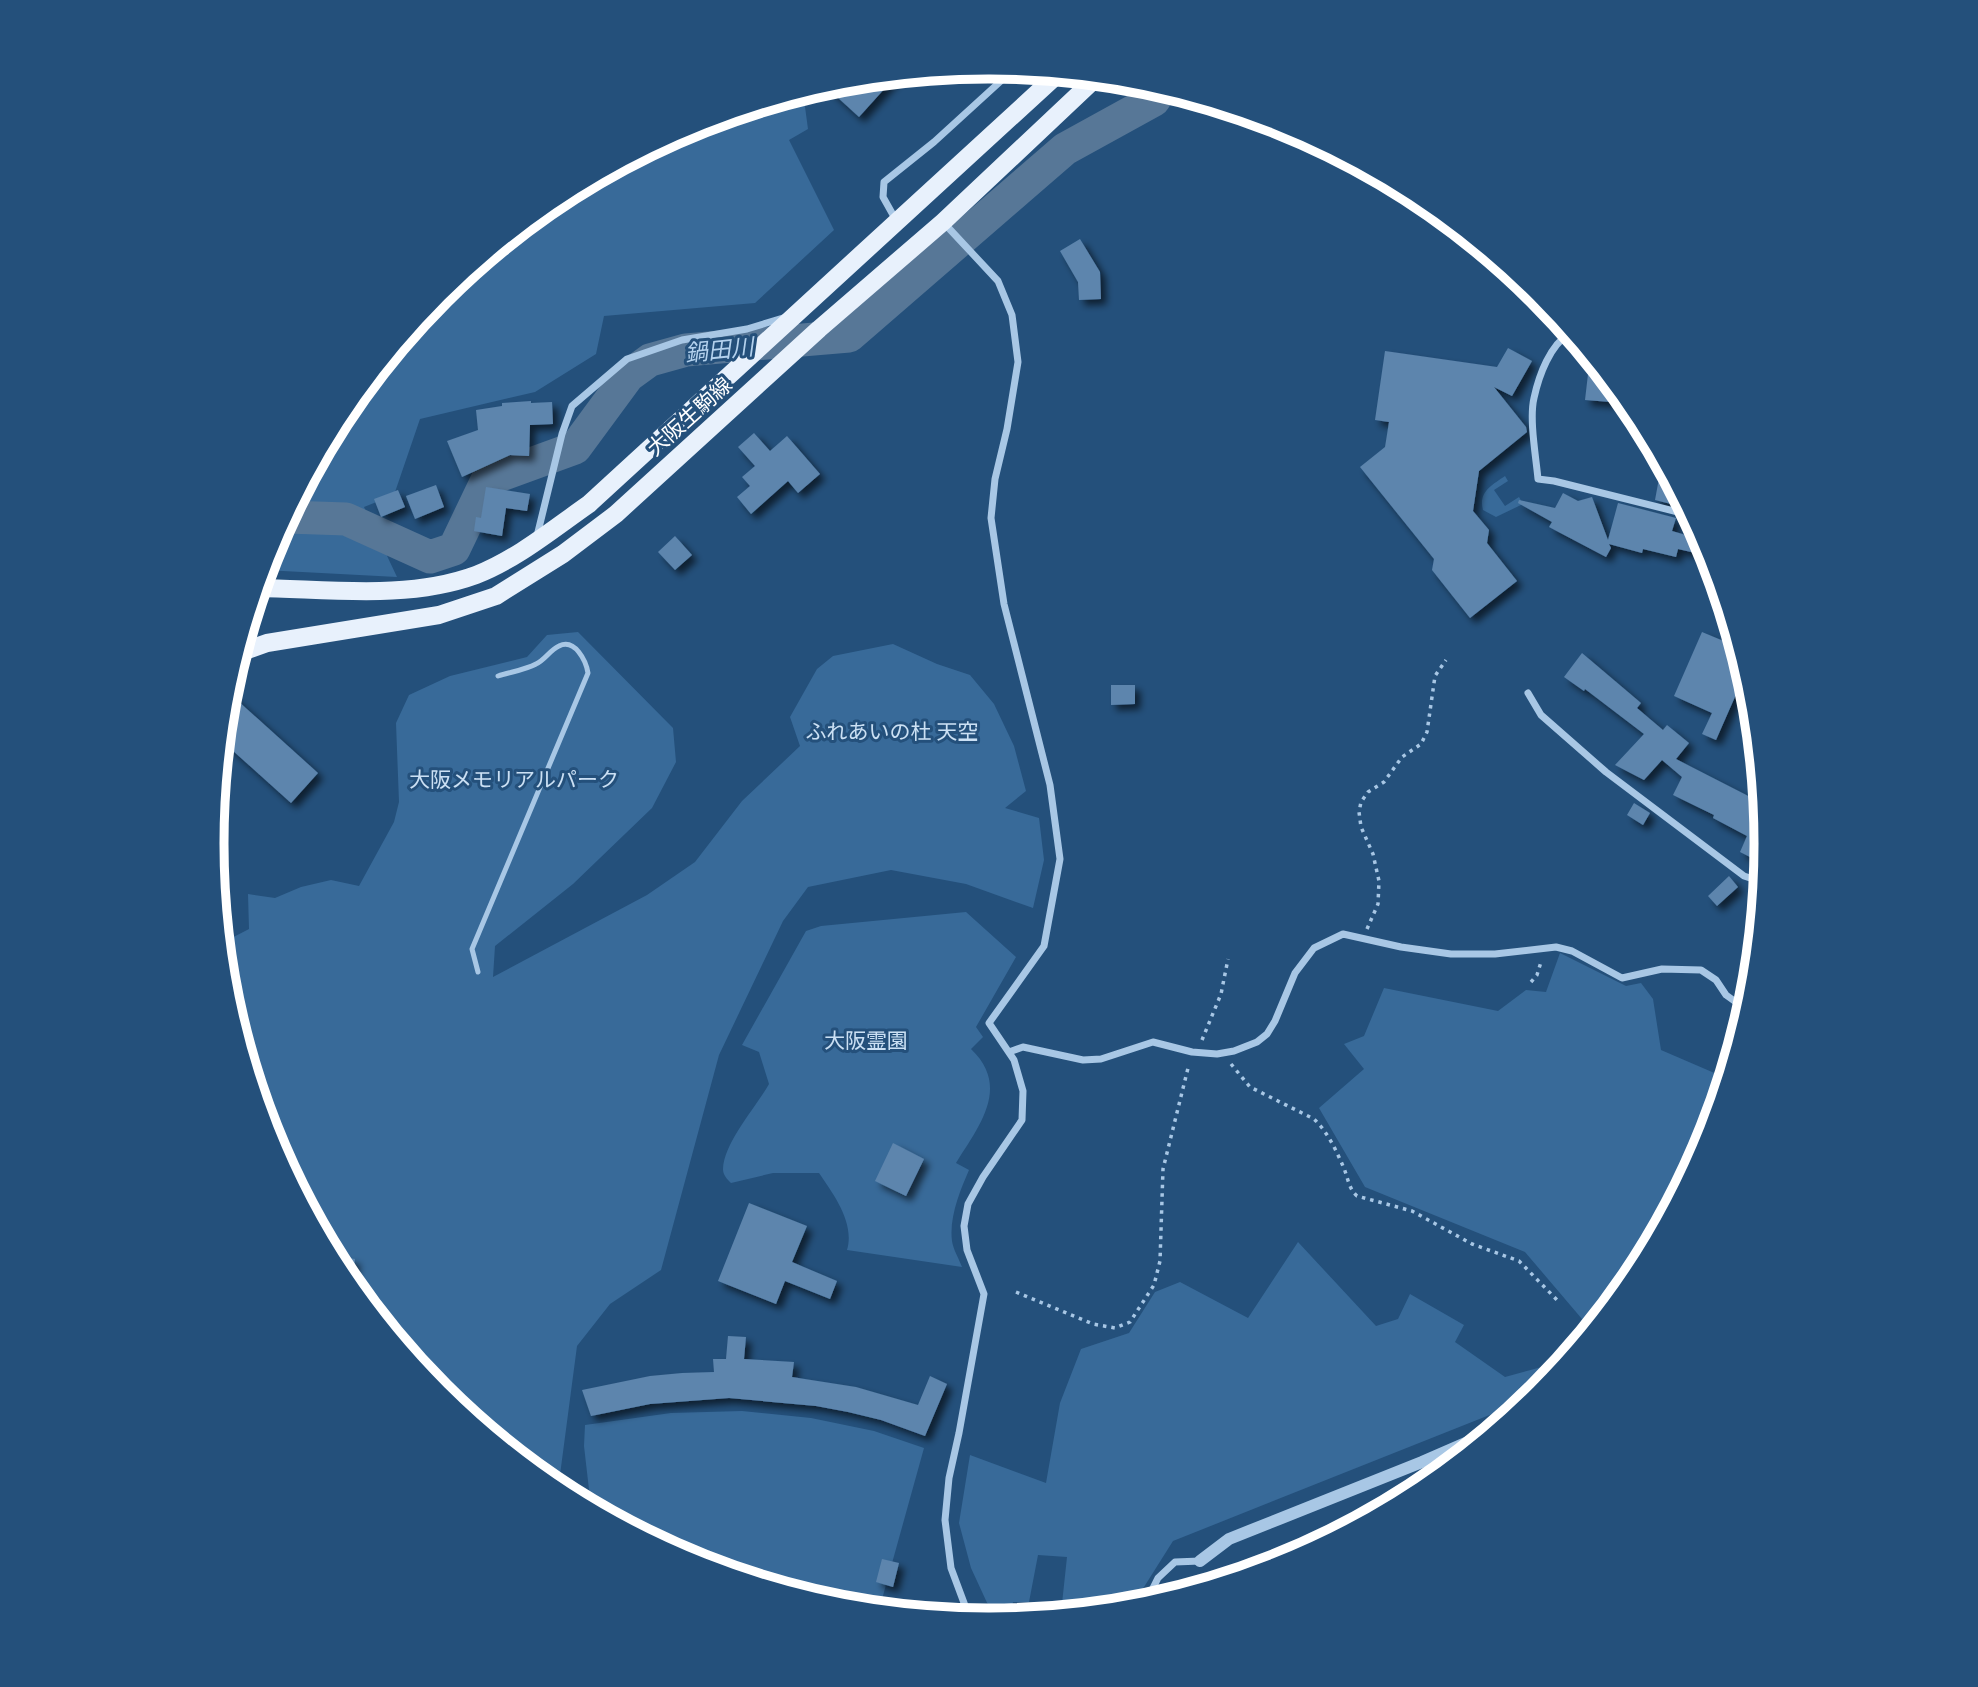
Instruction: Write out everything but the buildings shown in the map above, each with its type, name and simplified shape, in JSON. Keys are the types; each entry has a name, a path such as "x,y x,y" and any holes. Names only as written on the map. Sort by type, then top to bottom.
{"main road":[{"name":"大阪生駒線","path":"269,588 395,591 444,584 477,574 536,541 589,504 1050,81"},
{"name":"大阪生駒線","path":"249,649 267,643 439,615 496,596 564,554 616,514 819,329 947,227 1089,85"}],"street":[{"path":"897,223 883,197 884,182 934,142 1003,79"},
{"path":"947,227 998,281 1012,315 1018,362 990,518 1004,604 1050,785 1060,859 1044,946 989,1023 1014,1060 1023,1091 1022,1120 968,1204 964,1226 967,1250 984,1294 949,1478 946,1520 951,1568 966,1608"},
{"path":"536,541 562,434 572,406 627,359 682,340 747,329 794,315"},
{"path":"1563,337 1548,358 1534,399 1538,479 1678,512"},
{"path":"1528,693 1541,715 1606,772 1744,876 1753,879"},
{"path":"1009,1052 1023,1047 1083,1060 1101,1059 1153,1042 1192,1052 1230,1052 1257,1042 1267,1034 1295,973 1314,948 1343,934 1401,947 1451,954 1495,954 1556,947 1573,951 1622,978 1662,969 1701,970 1716,980 1726,995 1737,1003"},
{"path":"1152,1591 1158,1578 1175,1562 1200,1561 1229,1539 1461,1445"}],"lane":[{"path":"478,972 472,949 588,673 586,661 578,651 567,645 559,646 536,664 498,676"}],"path":[{"path":"1363,937 1378,904 1379,881 1373,854 1361,827 1361,802 1368,792 1384,782 1402,757 1421,744 1427,732 1435,676 1446,660"},
{"path":"1531,982 1542,963 1540,949"},
{"path":"1016,1292 1093,1324 1115,1328 1130,1322 1154,1285 1160,1261 1163,1169 1192,1052 1202,1041 1221,994 1228,959"},
{"path":"1230,1052 1231,1064 1250,1087 1314,1119 1322,1126 1344,1167 1351,1191 1357,1196 1412,1211 1472,1244 1519,1261 1559,1303"}],"green space":[{"path":"804,102 808,129 789,140 834,230 755,303 604,316 596,354 535,392 420,419 394,495 364,507 397,577 275,571 303,505 327,461 382,378 414,339 448,303 523,237 607,181 696,137 743,119"},
{"path":"1505,476 1508,481 1494,490 1505,506 1519,497 1523,504 1496,517 1483,510 1482,498 1487,490"},
{"path":"578,632 673,728 676,762 652,808 573,884 495,946 493,977 647,895 695,862 742,801 800,746 790,717 817,669 833,656 893,644 937,664 970,675 994,704 1014,746 1026,791 1005,808 1039,818 1044,860 1033,908 966,884 891,870 808,887 783,921 719,1055 661,1270 610,1304 577,1346 560,1476 485,1418 414,1348 382,1309 327,1226 282,1136 265,1089 239,993 231,939 249,929 248,894 275,898 301,887 331,880 359,886 394,822 399,802 396,723 409,695 450,676 527,657 547,635"},
{"name":"大阪霊園","path":"966,912 1016,957 976,1027 983,1037 971,1049 983,1063 989,1078 990,1092 981,1121 956,1163 969,1170 952,1223 953,1244 962,1267 847,1250 849,1240 846,1220 837,1200 819,1173 773,1173 731,1183 724,1175 723,1169 729,1148 769,1084 759,1052 742,1045 806,931 821,926"},
{"path":"1560,953 1626,986 1641,983 1653,999 1661,1050 1718,1074 1696,1136 1675,1182 1625,1268 1578,1331 1582,1319 1525,1252 1365,1187 1319,1108 1364,1069 1344,1044 1364,1036 1384,988 1498,1011 1526,990 1546,992"},
{"path":"1298,1242 1376,1326 1398,1319 1410,1294 1464,1325 1455,1342 1505,1377 1547,1365 1502,1410 1173,1541 1140,1594 1062,1605 1067,1557 1038,1555 1029,1602 1013,1602 1012,1608 989,1608 971,1568 959,1523 970,1455 1046,1483 1060,1403 1081,1349 1129,1333 1155,1292 1180,1282 1248,1318"},
{"path":"742,1411 811,1418 874,1431 924,1448 882,1601 840,1594 743,1568 651,1529 590,1495 584,1446 585,1425 671,1413"}],"waterway":[{"name":"鍋田川","path":"297,517 346,519 430,557 454,549 487,480 575,448 628,376 650,360 686,350 849,336 1065,149 1156,97"}],"park label":[{"name":"ふれあいの杜 天空","path":"892,731"},
{"name":"大阪メモリアルパーク","path":"514,779"}]}
